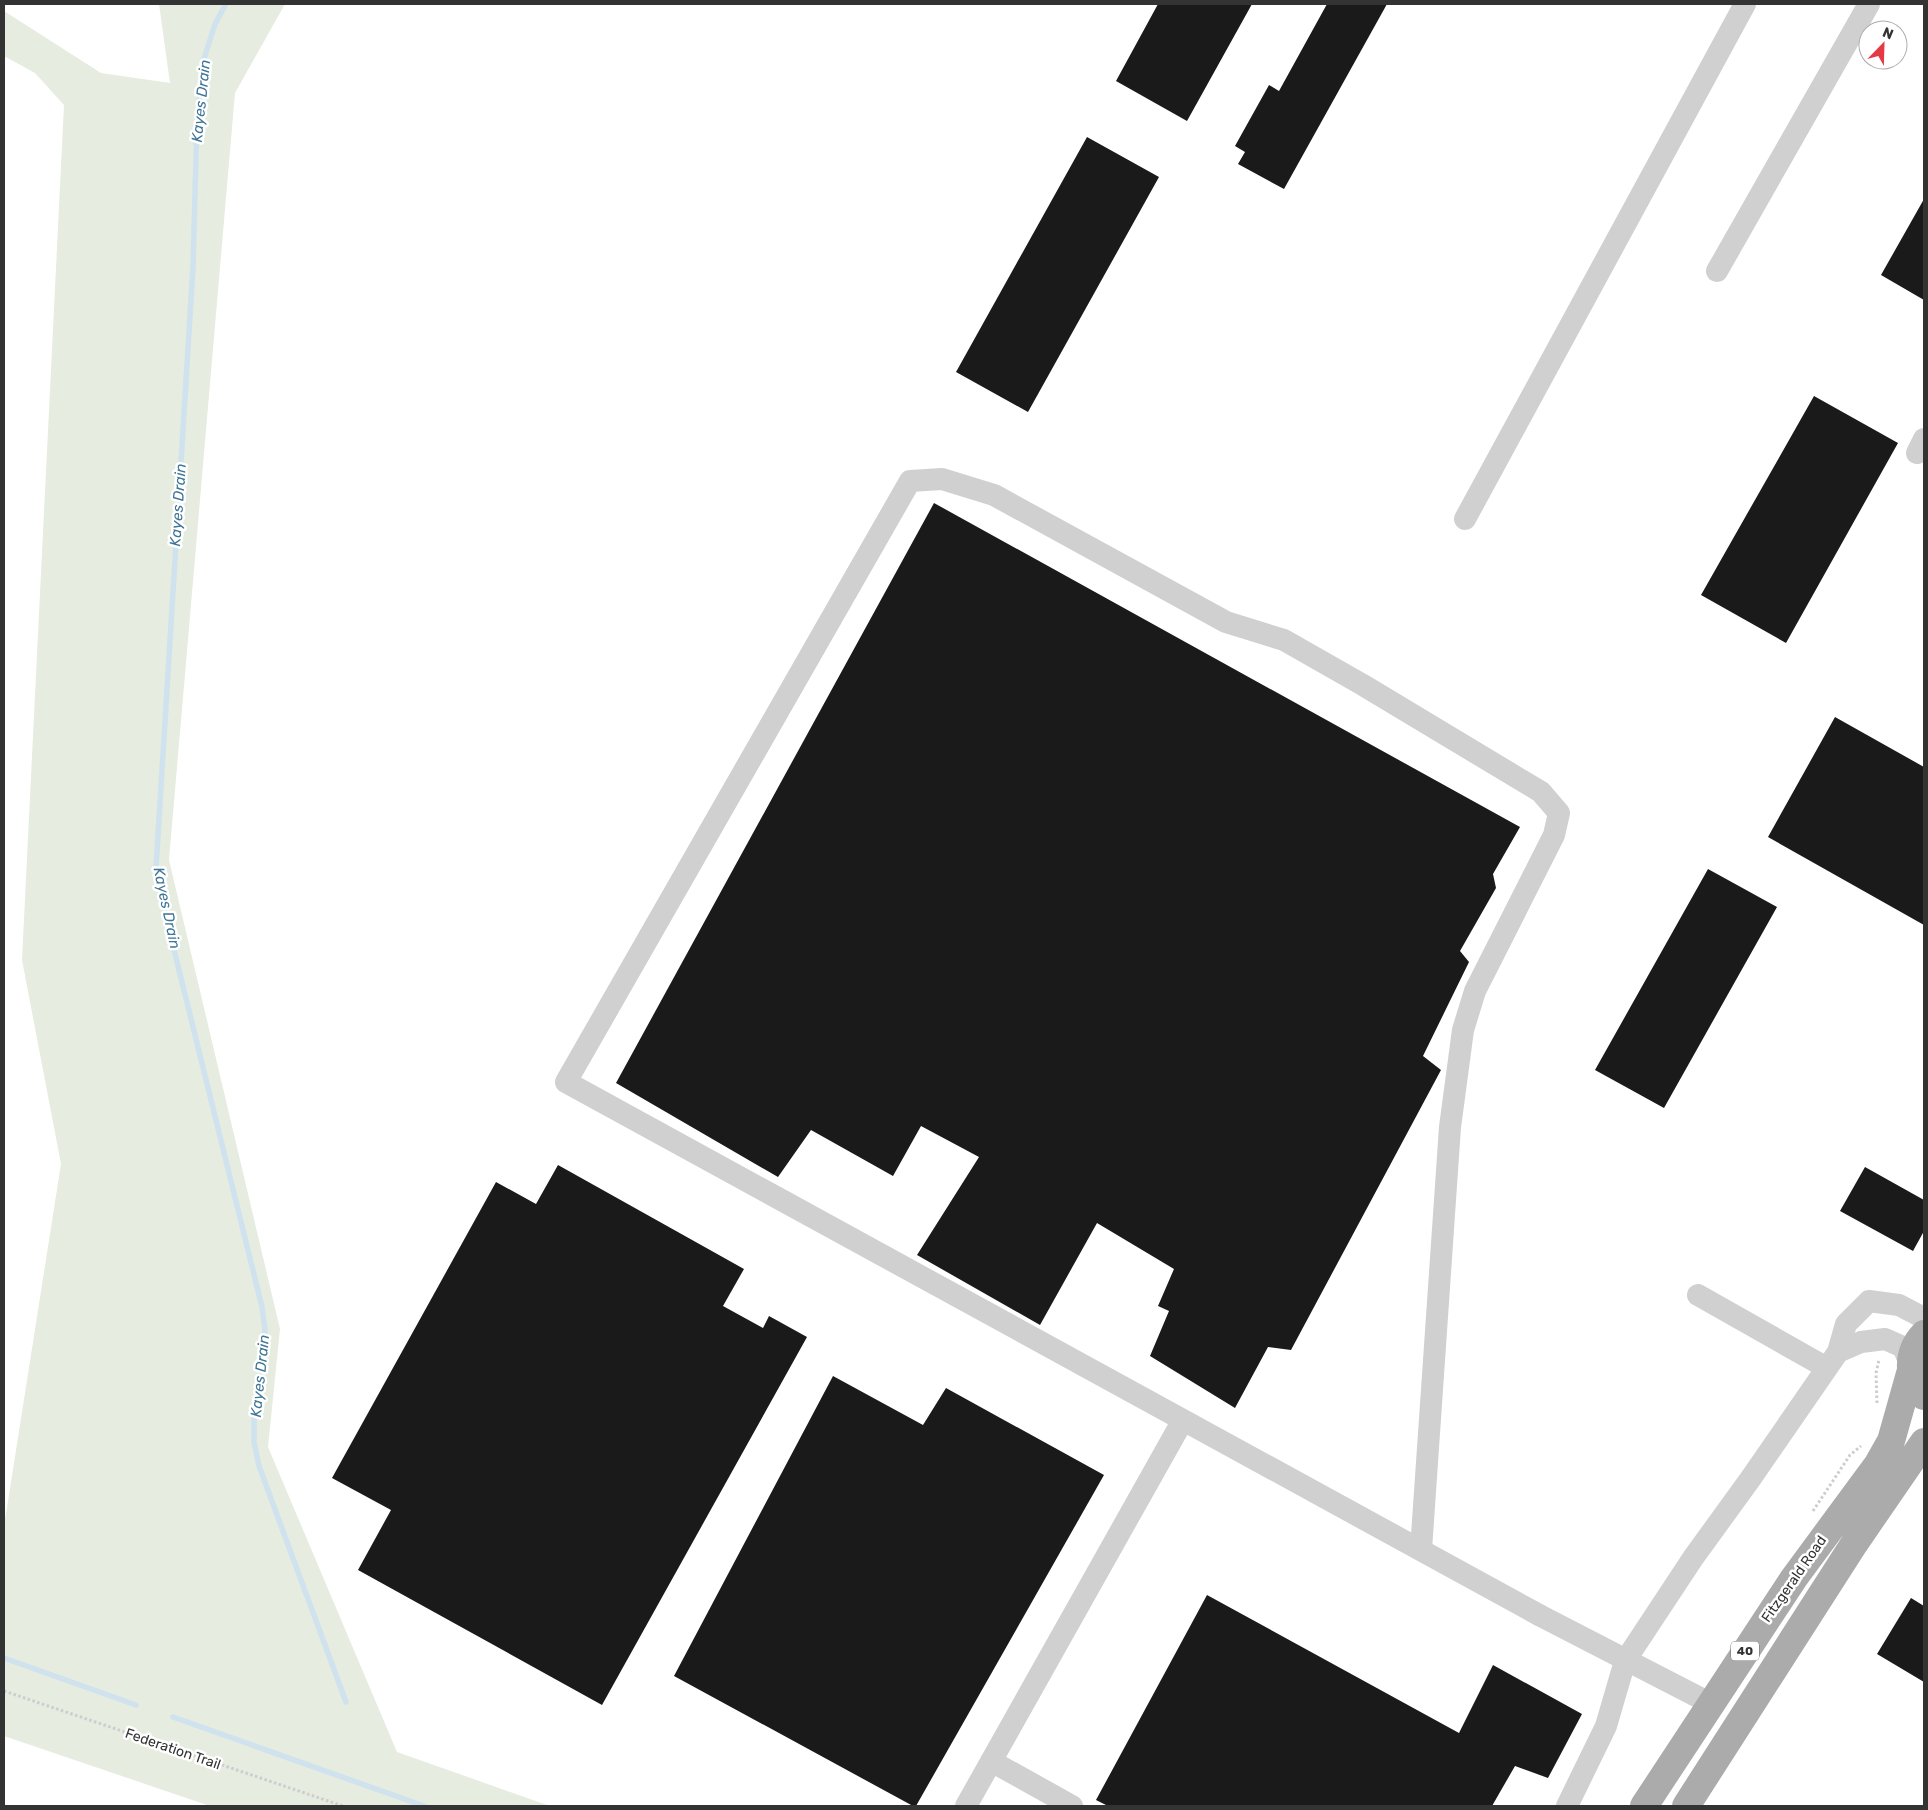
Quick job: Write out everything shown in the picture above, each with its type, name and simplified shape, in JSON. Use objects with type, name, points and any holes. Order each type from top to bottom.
[{"type":"main road","name":"40","points":[[1910,1366],[1913,1350],[1924,1334]]},
{"type":"main road","points":[[1910,1366],[1914,1383],[1924,1396]]},
{"type":"main road","name":"Fitzgerald Road","points":[[1644,1806],[1794,1578],[1878,1464],[1891,1441],[1910,1366]]},
{"type":"main road","name":"40","points":[[1686,1806],[1854,1544],[1924,1442]]},
{"type":"lane","points":[[1465,519],[1745,4]]},
{"type":"lane","points":[[1717,271],[1869,4]]},
{"type":"lane","points":[[1421,1550],[1450,1128],[1463,1030],[1475,991],[1554,835],[1560,813],[1542,792],[1284,640],[1226,622],[994,495],[942,479],[910,482],[566,1082],[1183,1420],[1421,1550],[1625,1661],[1700,1698],[1708,1706]]},
{"type":"lane","points":[[1698,1294],[1833,1360]]},
{"type":"lane","points":[[1567,1806],[1606,1726],[1625,1661],[1693,1558],[1833,1360],[1846,1324],[1869,1301],[1899,1305],[1924,1318]]},
{"type":"lane","points":[[1833,1360],[1861,1342],[1885,1339],[1903,1347],[1910,1366]]},
{"type":"lane","points":[[966,1806],[1183,1420]]},
{"type":"lane","points":[[991,1761],[1072,1806]]},
{"type":"path","name":"Federation Trail","points":[[4,1691],[342,1806]]},
{"type":"shaded area","points":[[159,4],[285,4],[235,93],[169,860],[280,1329],[268,1447],[397,1752],[550,1806],[210,1806],[4,1736],[4,1522],[61,1164],[22,960],[64,105],[35,73],[4,56],[4,11],[101,73],[170,83]]},
{"type":"building","points":[[1158,4],[1252,4],[1187,121],[1116,81]]},
{"type":"building","points":[[1327,4],[1387,4],[1284,189],[1238,164],[1245,152],[1235,146],[1269,85],[1279,91]]},
{"type":"building","points":[[1087,137],[1159,177],[1028,412],[956,372]]},
{"type":"building","points":[[1924,199],[1924,300],[1881,275]]},
{"type":"building","points":[[1814,396],[1898,443],[1786,643],[1701,595]]},
{"type":"building","points":[[934,503],[1520,827],[1493,874],[1496,888],[1460,951],[1469,962],[1423,1056],[1441,1070],[1291,1350],[1268,1347],[1235,1408],[1150,1356],[1169,1311],[1158,1306],[1174,1269],[1097,1223],[1040,1325],[917,1255],[979,1157],[921,1126],[893,1176],[811,1130],[778,1177],[616,1083]]},
{"type":"building","points":[[1835,717],[1924,767],[1924,925],[1768,837]]},
{"type":"building","points":[[1708,869],[1777,907],[1664,1108],[1595,1070]]},
{"type":"building","points":[[558,1165],[744,1269],[723,1306],[763,1328],[769,1316],[807,1337],[602,1705],[358,1570],[391,1510],[332,1478],[496,1182],[536,1204]]},
{"type":"building","points":[[1865,1167],[1924,1200],[1924,1231],[1913,1251],[1840,1211]]},
{"type":"building","points":[[833,1376],[923,1425],[946,1388],[1104,1475],[916,1806],[674,1676]]},
{"type":"building","points":[[1207,1595],[1459,1733],[1493,1665],[1582,1714],[1548,1778],[1515,1766],[1492,1806],[1108,1806],[1096,1800]]},
{"type":"building","points":[[1911,1598],[1924,1606],[1924,1682],[1877,1654]]},
{"type":"waterway","name":"Kayes Drain","points":[[226,4],[215,24],[204,59],[197,122],[193,267],[156,868],[161,897],[262,1307],[265,1330],[260,1386],[254,1416],[254,1442],[259,1466],[346,1702]]},
{"type":"waterway","points":[[4,1658],[136,1705]]},
{"type":"waterway","points":[[173,1717],[424,1806]]}]
